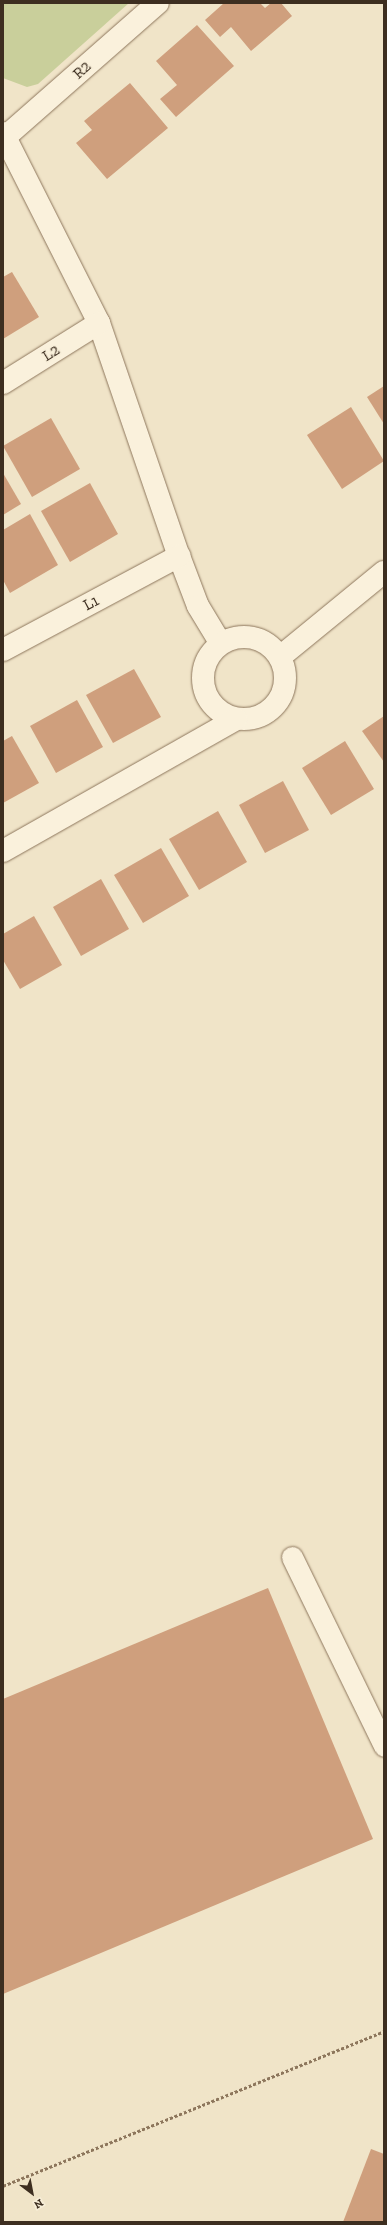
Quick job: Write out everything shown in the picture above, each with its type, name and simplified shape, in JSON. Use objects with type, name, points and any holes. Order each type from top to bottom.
[{"type":"street","name":"R2","points":[[4,137],[158,3]]},
{"type":"street","points":[[4,137],[99,323],[179,556],[198,606],[221,644]]},
{"type":"street","name":"L2","points":[[3,383],[99,323]]},
{"type":"street","name":"L1","points":[[3,650],[179,556]]},
{"type":"street","points":[[280,657],[384,572]]},
{"type":"street","points":[[3,851],[236,719],[262,715],[278,702],[286,683],[280,657],[271,646],[246,636],[221,644],[211,654],[202,679],[213,705],[236,719]]},
{"type":"lane","points":[[292,1557],[384,1746]]},
{"type":"path","points":[[3,2186],[384,2031]]},
{"type":"green space","points":[[3,3],[129,3],[38,84],[27,87],[3,78]]},
{"type":"building","points":[[224,3],[260,3],[265,8],[271,3],[281,3],[292,16],[251,51],[231,27],[220,37],[205,20]]},
{"type":"building","points":[[197,25],[234,66],[176,117],[160,99],[177,85],[156,61]]},
{"type":"building","points":[[130,83],[168,128],[107,179],[76,143],[92,130],[84,121]]},
{"type":"building","points":[[12,272],[39,317],[3,339],[3,277]]},
{"type":"building","points":[[384,386],[384,424],[367,397]]},
{"type":"building","points":[[351,407],[384,461],[342,489],[307,435]]},
{"type":"building","points":[[51,418],[80,469],[32,497],[3,446]]},
{"type":"building","points":[[3,473],[21,504],[3,515]]},
{"type":"building","points":[[90,483],[118,534],[70,562],[41,511]]},
{"type":"building","points":[[30,514],[58,565],[10,593],[3,580],[3,530]]},
{"type":"building","points":[[134,669],[161,717],[113,743],[86,695]]},
{"type":"building","points":[[77,700],[103,747],[56,773],[30,726]]},
{"type":"building","points":[[384,716],[384,762],[362,731]]},
{"type":"building","points":[[12,736],[39,783],[3,803],[3,741]]},
{"type":"building","points":[[345,741],[374,789],[331,815],[302,768]]},
{"type":"building","points":[[283,781],[309,830],[265,853],[239,805]]},
{"type":"building","points":[[218,811],[247,862],[199,890],[169,839]]},
{"type":"building","points":[[161,848],[189,896],[143,923],[114,875]]},
{"type":"building","points":[[101,879],[129,929],[81,956],[53,907]]},
{"type":"building","points":[[34,916],[62,965],[20,989],[3,960],[3,934]]},
{"type":"building","points":[[268,1588],[373,1839],[3,1994],[3,1699]]},
{"type":"building","points":[[371,2149],[384,2154],[384,2222],[343,2222]]}]
